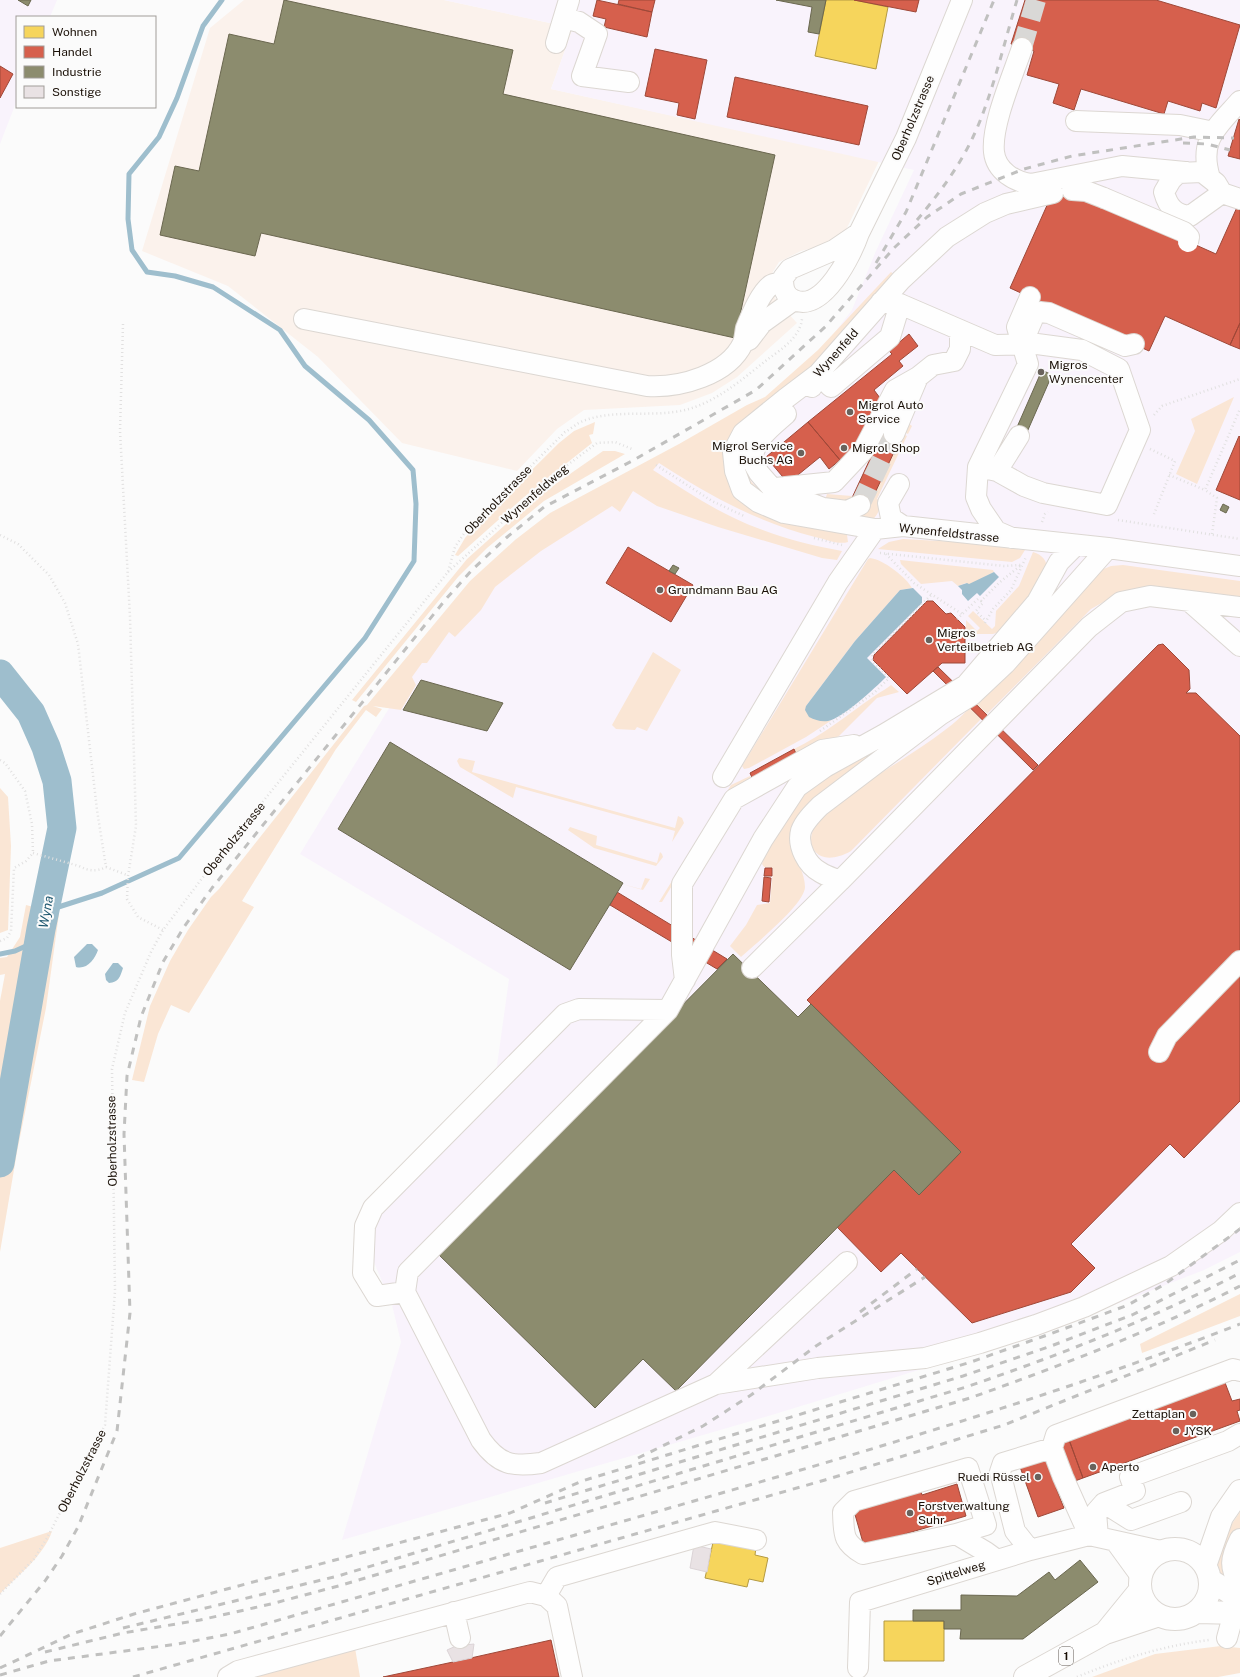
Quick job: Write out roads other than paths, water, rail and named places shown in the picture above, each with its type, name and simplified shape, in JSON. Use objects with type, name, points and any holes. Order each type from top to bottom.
[{"type":"main road","points":[[1196,1612],[1207,1598],[1208,1573],[1222,1517],[1240,1491]]},
{"type":"main road","points":[[1222,1517],[1171,1550],[1152,1557],[1145,1565],[1140,1582],[1147,1605],[1159,1615],[1178,1619],[1239,1599]]},
{"type":"main road","points":[[1171,1550],[1195,1555],[1208,1573],[1239,1599]]},
{"type":"main road","name":"1","points":[[1105,1633],[1140,1582]]},
{"type":"main road","name":"1","points":[[1025,1677],[1105,1633],[1159,1615]]},
{"type":"street","name":"Oberholzstrasse","points":[[799,301],[816,298],[838,275],[854,249],[859,233],[906,138],[962,0]]},
{"type":"street","points":[[556,44],[567,9],[579,22],[597,34],[582,76],[629,82]]},
{"type":"street","points":[[1022,48],[997,124],[994,153],[1003,172],[1021,183],[1031,184],[1122,166],[1185,172],[1202,172],[1224,190]]},
{"type":"street","points":[[1224,190],[1206,165],[1207,144],[1214,132],[1240,101]]},
{"type":"street","points":[[1076,121],[1180,125],[1214,132]]},
{"type":"street","points":[[1185,172],[1178,173],[1171,180],[1164,192],[1170,208],[1184,216],[1190,216]]},
{"type":"street","points":[[1072,190],[1086,191],[1184,232],[1189,237],[1183,240],[1190,216],[1224,190]]},
{"type":"street","name":"Wynenfeld","points":[[875,529],[784,513],[758,502],[742,490],[736,472],[734,452],[743,433],[785,398],[818,374],[891,303],[911,270],[947,237],[985,213],[1006,204],[1052,193]]},
{"type":"street","name":"Oberholzstrasse","points":[[783,282],[782,278],[790,269],[834,250],[859,233]]},
{"type":"street","points":[[304,319],[647,386],[660,387],[690,383],[711,372],[736,354],[743,342],[746,329],[757,304],[771,286],[783,282],[782,288],[786,294],[799,301]]},
{"type":"street","points":[[1022,546],[996,531],[981,509],[976,497],[1028,364],[1017,327],[1030,297]]},
{"type":"street","points":[[743,342],[748,340],[762,323],[799,301]]},
{"type":"street","points":[[890,336],[891,303],[920,312],[995,345],[1037,344],[1082,350],[1119,368],[1140,430],[1110,512],[1043,493],[988,469]]},
{"type":"street","points":[[860,505],[847,511],[823,508],[772,488],[758,473],[751,459],[756,444],[764,434],[808,395],[818,374],[831,387],[920,312]]},
{"type":"street","points":[[1022,345],[1034,316],[1040,312],[1048,313],[1125,346],[1134,344]]},
{"type":"street","points":[[772,488],[834,482],[863,451],[895,390],[918,377],[933,365],[954,361],[960,349],[960,330]]},
{"type":"street","points":[[894,434],[918,377]]},
{"type":"street","points":[[988,469],[1019,436]]},
{"type":"street","points":[[899,484],[888,503],[891,518],[903,526]]},
{"type":"street","name":"Wynenfeldstrasse","points":[[875,529],[903,526],[1022,546],[1076,545],[1240,566]]},
{"type":"street","points":[[723,777],[774,688],[860,550],[875,529]]},
{"type":"street","points":[[1076,545],[1059,562],[1037,602],[972,695],[940,715],[869,743],[825,767],[797,787],[763,839],[668,1010],[408,1272],[405,1292],[481,1440],[492,1455],[509,1464],[525,1465],[541,1463],[716,1384],[818,1368],[925,1358],[980,1343],[1077,1309],[1124,1290],[1171,1266],[1221,1231],[1240,1213]]},
{"type":"street","points":[[993,665],[1053,612],[1108,548]]},
{"type":"street","points":[[752,968],[840,881],[1089,627],[1121,602],[1150,596],[1240,606]]},
{"type":"street","points":[[1189,601],[1239,645]]},
{"type":"street","points":[[840,881],[818,871],[809,862],[802,849],[801,832],[809,818],[820,806],[912,727]]},
{"type":"street","points":[[685,980],[682,954],[682,884],[734,799],[822,750],[869,743]]},
{"type":"street","points":[[1159,1052],[1167,1036],[1240,961]]},
{"type":"street","points":[[405,1292],[377,1296],[363,1273],[365,1226],[373,1208],[565,1014],[579,1009],[668,1010]]},
{"type":"street","points":[[716,1384],[847,1262]]},
{"type":"street","points":[[1140,1582],[1101,1538],[1063,1477],[1052,1448],[1056,1435],[1233,1370],[1240,1371]]},
{"type":"street","points":[[1101,1538],[1096,1512],[1104,1503],[1135,1491],[1130,1477],[1228,1441],[1240,1434]]},
{"type":"street","points":[[1030,1550],[1015,1531],[1000,1472],[1003,1463],[1052,1448]]},
{"type":"street","points":[[956,1534],[986,1525],[968,1468],[854,1501],[843,1512],[844,1534],[850,1547],[863,1554],[956,1534],[997,1560]]},
{"type":"street","points":[[1104,1503],[1131,1520],[1181,1502]]},
{"type":"street","points":[[546,1596],[557,1577],[715,1532],[756,1540]]},
{"type":"street","name":"Spittelweg","points":[[858,1668],[860,1602],[1030,1550],[1101,1538],[1171,1550]]},
{"type":"street","points":[[1227,1638],[1239,1599],[1232,1571],[1233,1556],[1240,1539]]},
{"type":"street","points":[[228,1677],[238,1671],[530,1592],[546,1596],[557,1606],[572,1677]]},
{"type":"street","points":[[454,1612],[460,1638]]},
{"type":"water","points":[[994,572],[999,577],[980,596],[977,593],[968,601],[958,586],[967,583],[969,584]]},
{"type":"water","points":[[913,588],[922,597],[922,603],[867,658],[886,677],[858,702],[834,719],[823,721],[809,717],[805,710],[806,706],[855,641],[900,590]]},
{"type":"water","points":[[87,944],[92,944],[98,950],[97,953],[93,960],[84,967],[76,967],[74,957]]},
{"type":"water","points":[[113,963],[118,963],[123,968],[119,978],[115,982],[109,983],[106,980],[105,974]]},
{"type":"waterway","points":[[46,911],[102,893],[179,858],[365,638],[414,561],[416,504],[413,470],[369,420],[305,366],[280,330],[213,287],[175,276],[147,272],[132,250],[128,219],[129,174],[159,137],[177,98],[203,26],[222,0]]},
{"type":"waterway","name":"Wyna","points":[[0,674],[31,713],[46,747],[57,781],[62,828],[41,929],[0,1163]]},
{"type":"waterway","points":[[0,954],[15,951],[39,940]]},
{"type":"tunnel","points":[[1022,48],[1036,0]]},
{"type":"tunnel","points":[[860,505],[894,434]]},
{"type":"railway","points":[[876,263],[906,212],[994,0]]},
{"type":"railway","points":[[917,220],[948,180],[973,137],[992,87],[1017,0]]},
{"type":"railway","points":[[0,1636],[45,1581],[62,1556],[78,1527],[117,1431],[130,1313],[124,1134],[127,1076],[141,1017],[163,962],[184,927],[212,888],[446,599],[472,570],[506,538],[544,507],[632,461],[756,390],[826,326],[894,248],[927,217],[961,194],[1024,169],[1072,156],[1194,137],[1234,138]]},
{"type":"railway","points":[[1183,143],[1207,144],[1230,150]]},
{"type":"railway","points":[[0,1668],[72,1634],[134,1614],[510,1513],[582,1481],[971,1362],[1128,1305],[1165,1284],[1240,1229]]},
{"type":"railway","points":[[545,1503],[963,1376],[1051,1346],[1132,1315],[1240,1260]]},
{"type":"railway","points":[[860,1312],[917,1269]]},
{"type":"railway","points":[[123,1628],[338,1576],[966,1387],[1071,1349],[1139,1321],[1240,1273]]},
{"type":"railway","points":[[638,1458],[703,1426],[751,1395],[816,1346],[925,1277]]},
{"type":"railway","points":[[45,1652],[123,1633],[200,1620],[271,1604],[342,1585],[970,1398],[1141,1333],[1240,1286]]},
{"type":"railway","points":[[0,1675],[49,1661],[178,1644],[230,1634],[879,1447],[1097,1377],[1240,1324]]},
{"type":"railway","points":[[133,1677],[825,1480],[1004,1425],[1215,1340]]},
{"type":"place","name":"Migros Wynencenter","points":[[1041,372]]},
{"type":"place","name":"Migrol Auto Service","points":[[850,412]]},
{"type":"place","name":"Migrol Shop","points":[[844,448]]},
{"type":"place","name":"Migrol Service Buchs AG","points":[[801,453]]},
{"type":"place","name":"Grundmann Bau AG","points":[[660,590]]},
{"type":"place","name":"Migros Verteilbetrieb AG","points":[[929,640]]},
{"type":"place","name":"Zettaplan","points":[[1193,1414]]},
{"type":"place","name":"JYSK","points":[[1176,1431]]},
{"type":"place","name":"Aperto","points":[[1093,1467]]},
{"type":"place","name":"Ruedi Rüssel","points":[[1038,1477]]},
{"type":"place","name":"Forstverwaltung Suhr","points":[[910,1513]]}]
